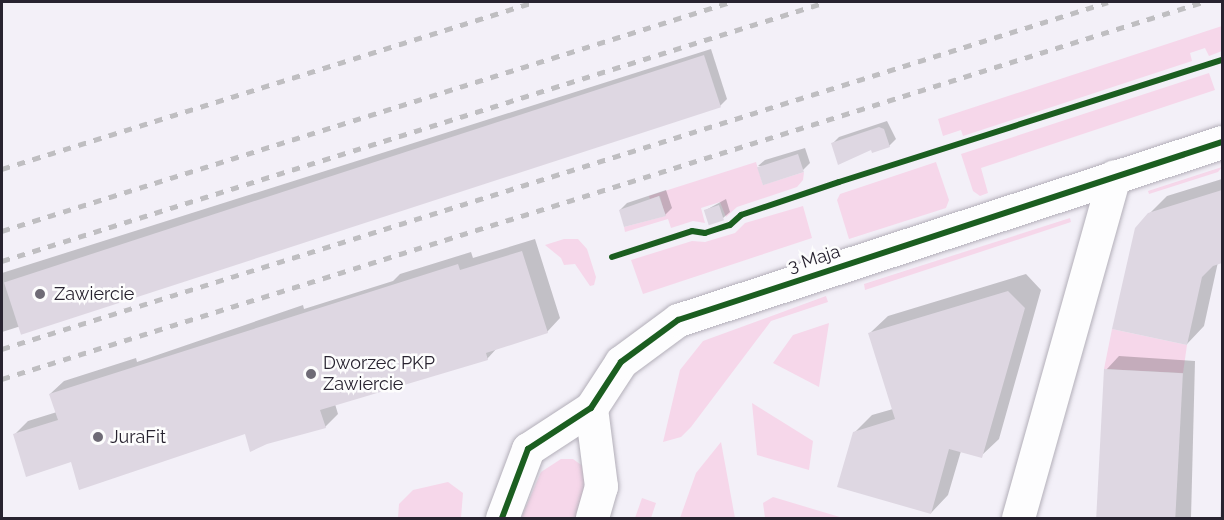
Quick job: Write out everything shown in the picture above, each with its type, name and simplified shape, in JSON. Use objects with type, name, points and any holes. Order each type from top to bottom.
[{"type":"street","name":"3 Maja","points":[[502,519],[528,449],[591,408],[621,362],[678,320],[1222,142]]},
{"type":"street","points":[[1018,519],[1114,176]]},
{"type":"street","points":[[591,408],[601,486],[592,519]]},
{"type":"shaded area","points":[[1222,26],[1222,51],[1209,56],[1205,48],[1190,53],[1192,61],[963,136],[961,130],[943,136],[938,119]]},
{"type":"shaded area","points":[[1209,73],[1215,90],[981,168],[988,193],[980,196],[973,191],[961,154]]},
{"type":"shaded area","points":[[756,162],[763,185],[804,172],[803,180],[797,187],[737,207],[726,217],[720,202],[701,208],[705,223],[693,221],[671,228],[668,219],[625,232],[624,227],[665,216],[660,196],[650,199],[649,196]]},
{"type":"shaded area","points":[[936,162],[949,200],[946,208],[849,239],[837,200],[840,194]]},
{"type":"shaded area","points":[[1222,167],[1218,172],[1149,194],[1148,191]]},
{"type":"shaded area","points":[[803,206],[812,238],[643,294],[631,260],[692,241],[705,242],[735,233],[745,223]]},
{"type":"shaded area","points":[[1070,218],[1071,222],[865,290],[864,284]]},
{"type":"shaded area","points":[[564,239],[578,239],[587,249],[596,277],[594,285],[590,286],[575,264],[564,265],[561,258],[545,245]]},
{"type":"shaded area","points":[[826,296],[828,302],[771,321],[691,427],[681,437],[663,442],[680,370],[703,341]]},
{"type":"shaded area","points":[[829,323],[819,387],[773,363],[793,335]]},
{"type":"shaded area","points":[[1112,329],[1187,345],[1183,373],[1104,369]]},
{"type":"shaded area","points":[[752,403],[813,441],[809,470],[757,455]]},
{"type":"shaded area","points":[[721,442],[735,518],[680,518],[696,473]]},
{"type":"shaded area","points":[[561,459],[573,459],[584,467],[588,478],[578,518],[521,518],[541,472]]},
{"type":"shaded area","points":[[448,482],[463,493],[461,518],[398,518],[399,504],[413,490]]},
{"type":"shaded area","points":[[773,497],[843,518],[765,518],[763,503]]},
{"type":"shaded area","points":[[642,498],[656,503],[651,518],[635,518]]},
{"type":"building","points":[[704,55],[721,107],[21,335],[4,282]]},
{"type":"building","points":[[879,127],[884,129],[890,147],[872,153],[871,150],[838,165],[831,143]]},
{"type":"building","points":[[798,154],[804,172],[763,185],[757,167]]},
{"type":"building","points":[[1222,190],[1222,263],[1213,266],[1202,277],[1187,345],[1112,329],[1135,228],[1148,213]]},
{"type":"building","points":[[659,196],[666,216],[624,227],[619,210]]},
{"type":"building","points":[[719,205],[724,220],[709,225],[704,210]]},
{"type":"building","name":"Dworzec PKP Zawiercie","points":[[522,251],[548,333],[486,353],[488,360],[320,410],[326,428],[267,444],[250,452],[245,434],[79,490],[71,462],[26,477],[13,434],[58,420],[49,394],[458,264],[460,270]]},
{"type":"building","points":[[1008,291],[1025,308],[982,458],[949,449],[931,514],[837,487],[853,432],[895,419],[868,333]]},
{"type":"building","points":[[1104,369],[1183,373],[1175,518],[1096,518]]},
{"type":"building","points":[[1221,498],[1222,518],[1220,518]]},
{"type":"railway","points":[[2,169],[534,2]]},
{"type":"railway","points":[[2,231],[730,2]]},
{"type":"railway","points":[[2,261],[826,2]]},
{"type":"railway","points":[[2,349],[1108,2]]},
{"type":"railway","points":[[2,379],[1203,2]]},
{"type":"cycle path","points":[[612,257],[692,231],[705,233],[730,225],[741,215],[839,182],[1222,60]]},
{"type":"cycle path","points":[[502,518],[528,449],[591,408],[621,362],[678,320],[1222,142]]},
{"type":"place","name":"Zawiercie","points":[[40,294]]},
{"type":"place","name":"Dworzec PKP Zawiercie","points":[[311,374]]},
{"type":"place","name":"JuraFit","points":[[98,437]]}]
